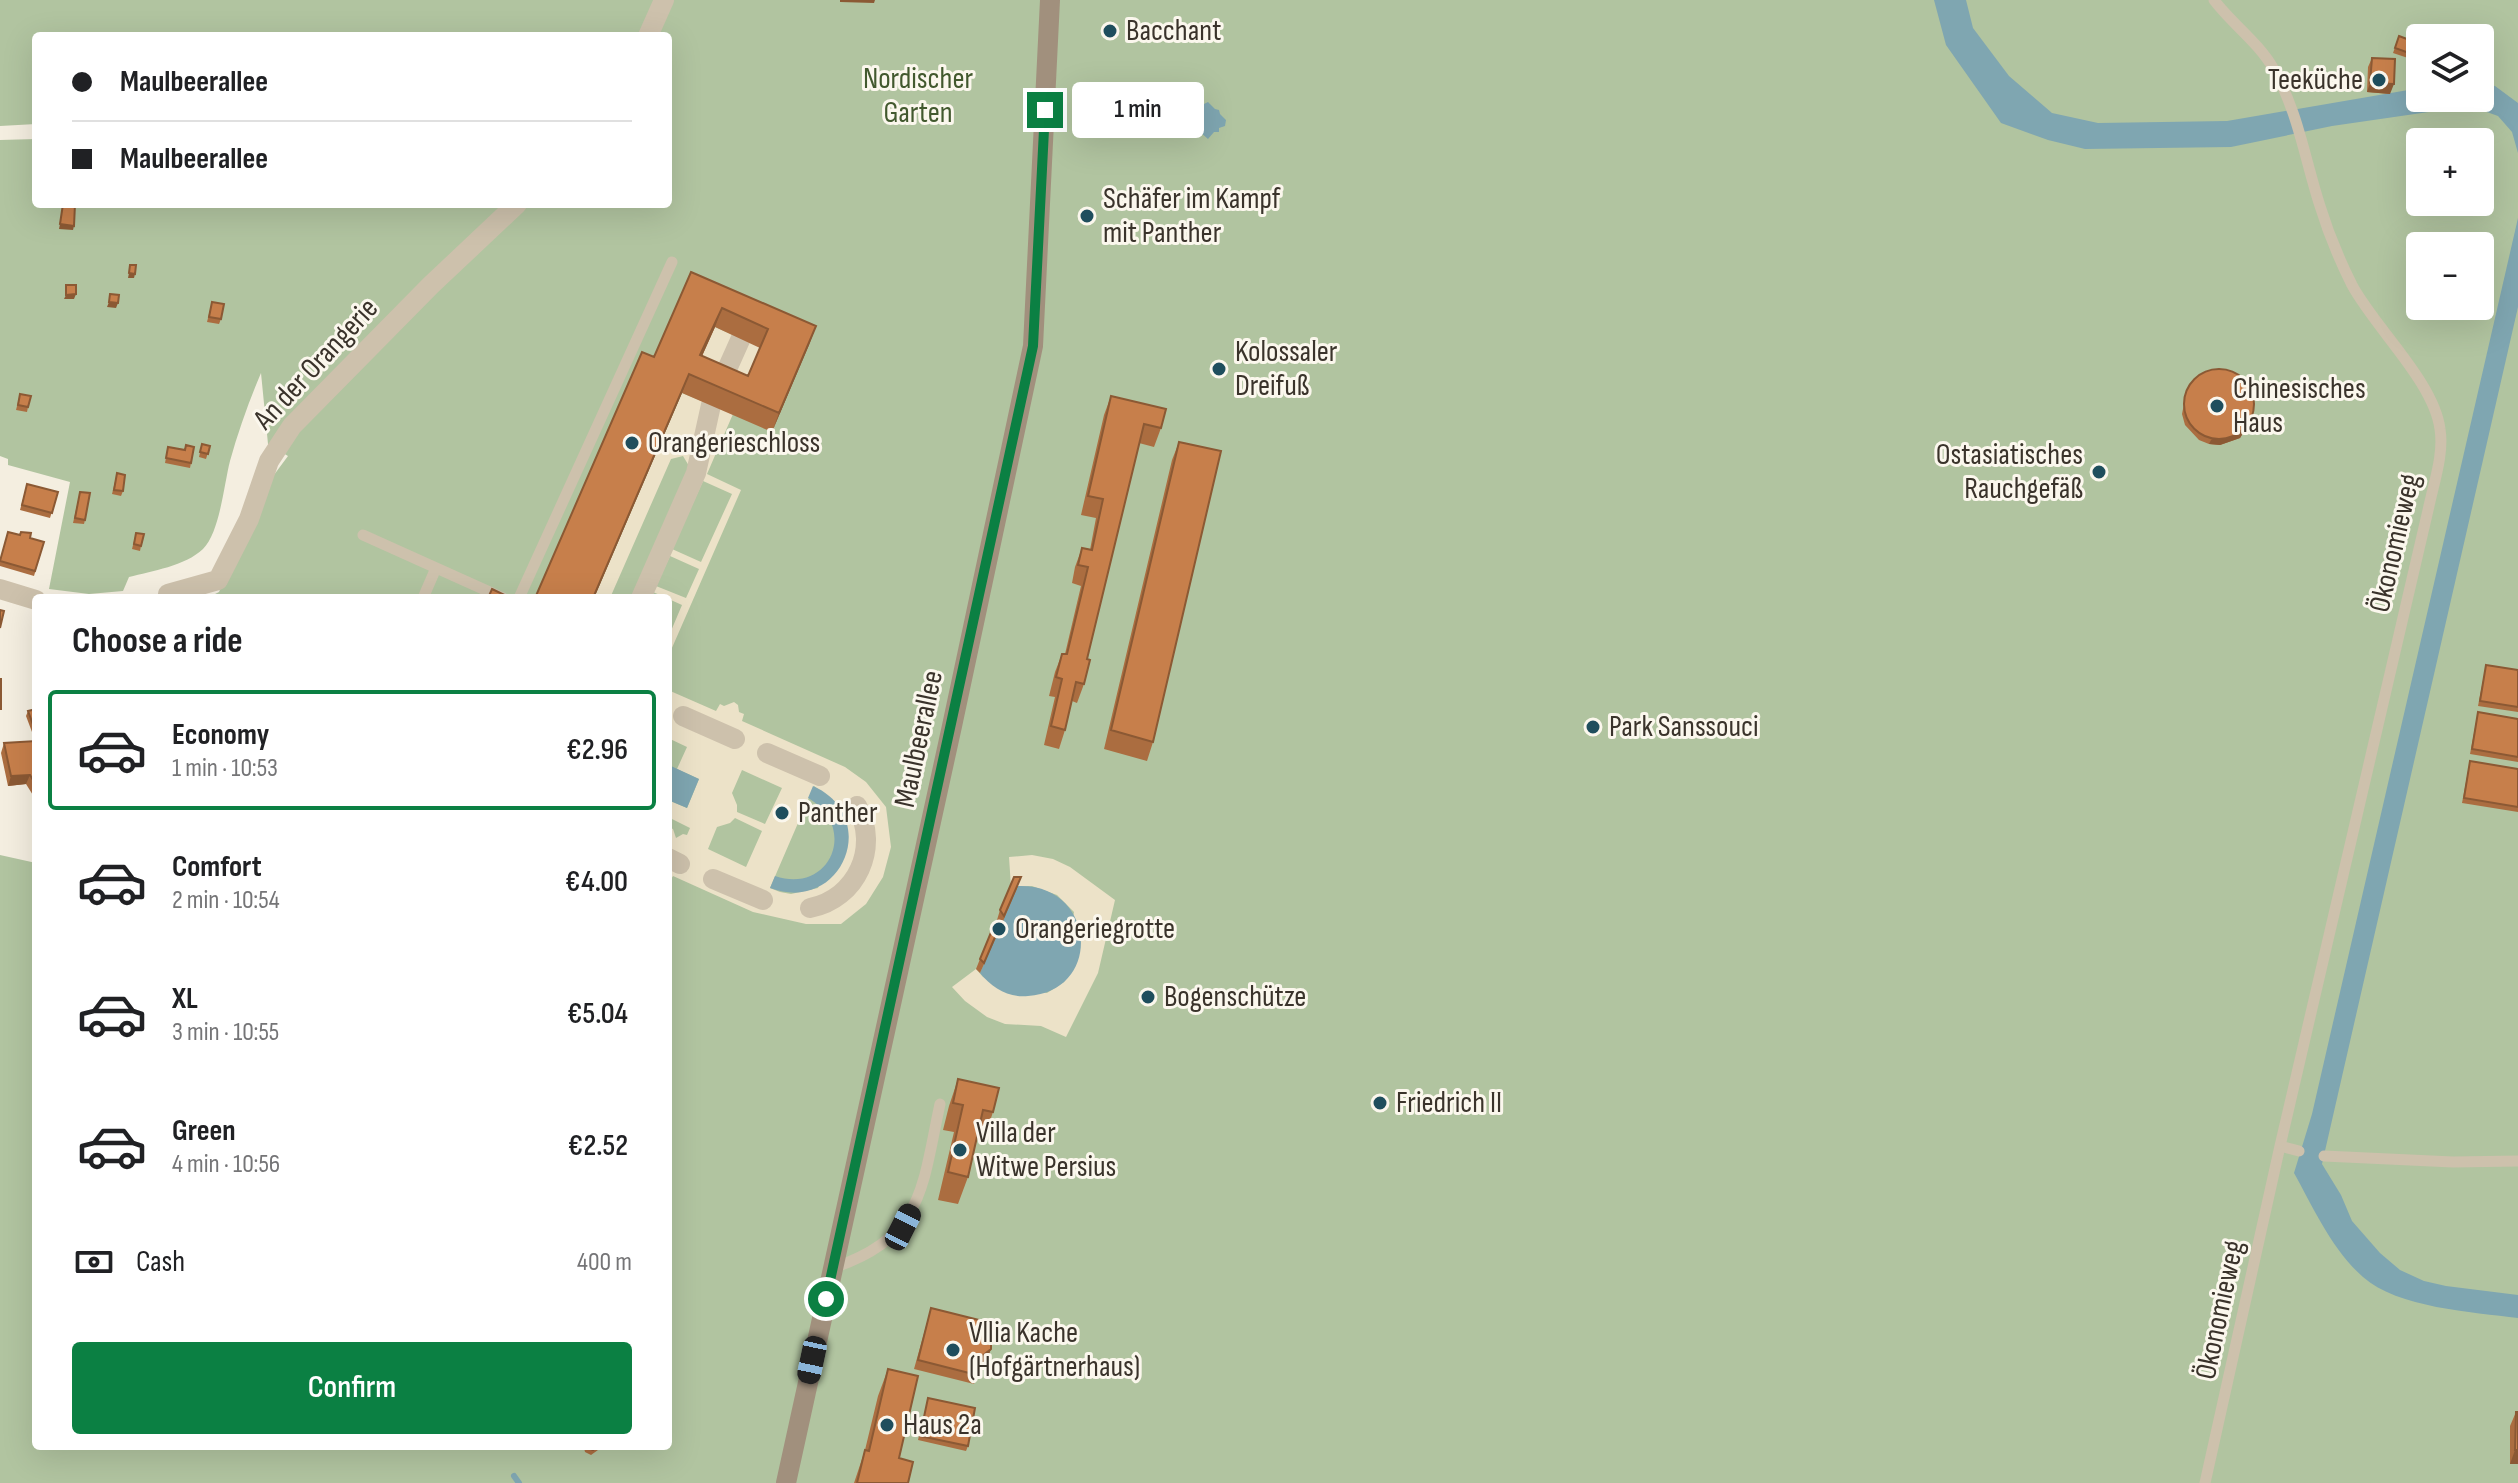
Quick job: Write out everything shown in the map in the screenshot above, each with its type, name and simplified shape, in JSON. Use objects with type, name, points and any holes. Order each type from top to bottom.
[{"type":"street","name":"Maulbeerallee","points":[[786,1483],[1033,346],[1050,0]]},
{"type":"street","points":[[649,32],[661,1]]},
{"type":"street","name":"An der Orangerie","points":[[213,589],[249,519],[269,461],[292,426],[431,285],[513,208]]},
{"type":"street","points":[[720,385],[741,338]]},
{"type":"street","points":[[643,594],[696,473],[711,405]]},
{"type":"street","points":[[0,589],[32,599]]},
{"type":"street","points":[[168,594],[213,589]]},
{"type":"street","points":[[683,716],[735,739]]},
{"type":"street","points":[[767,753],[820,776]]},
{"type":"street","points":[[821,910],[851,893],[867,869],[872,845],[865,810]]},
{"type":"street","points":[[713,879],[763,900]]},
{"type":"lane","name":"Ökonomieweg","points":[[2205,1483],[2439,462],[2440,428],[2426,390],[2374,320],[2352,283],[2320,207],[2290,105],[2273,68],[2255,43],[2214,0]]},
{"type":"lane","points":[[521,594],[672,262]]},
{"type":"lane","points":[[363,535],[494,594]]},
{"type":"lane","points":[[425,594],[436,568]]},
{"type":"lane","points":[[833,1268],[867,1254],[903,1227],[922,1191],[940,1104]]},
{"type":"lane","points":[[2280,1146],[2299,1151]]},
{"type":"lane","points":[[2324,1156],[2453,1162],[2518,1161]]},
{"type":"green space","name":"Park Sanssouci","points":[[0,0],[2518,0],[2518,1483],[0,1483],[0,855],[32,862],[32,1450],[672,1450],[672,594],[215,594],[219,592],[262,491],[288,456],[268,444],[261,373],[233,450],[214,531],[203,549],[178,564],[129,577],[123,591],[89,594],[49,589],[70,482],[8,465],[8,459],[0,456],[0,140],[32,139],[32,208],[672,208],[672,32],[32,32],[32,124],[0,126]]},
{"type":"shaded area","points":[[715,327],[762,348],[741,394],[693,374]]},
{"type":"shaded area","points":[[682,393],[733,414],[707,474],[741,490],[672,648],[672,629],[682,605],[672,601],[672,594],[653,592],[689,466],[683,456],[671,459],[612,594],[596,594]],"holes":[[[703,481],[732,494],[701,562],[672,549]],[[670,556],[699,569],[686,598],[656,586]]]},
{"type":"shaded area","points":[[672,692],[716,711],[720,704],[724,706],[734,702],[739,712],[744,714],[742,721],[845,767],[866,782],[886,807],[891,847],[883,877],[866,904],[841,924],[806,924],[753,912],[672,878],[672,829],[676,838],[687,835],[690,828],[672,819],[672,802],[687,808],[699,779],[677,769],[687,747],[672,740]],"holes":[[[742,770],[782,788],[765,824],[737,812],[732,793]],[[814,786],[837,803],[846,821],[818,888],[791,894],[780,892],[770,888]],[[735,818],[762,831],[746,867],[708,849],[717,827]]]},
{"type":"shaded area","points":[[1032,855],[1053,859],[1070,867],[1115,900],[1098,973],[1066,1037],[1041,1026],[1005,1024],[987,1017],[952,987],[976,969],[983,977],[1047,993],[1064,982],[1074,912],[1057,895],[1032,886],[1011,887],[1009,857]]},
{"type":"water","points":[[1934,0],[1966,0],[1973,28],[2009,76],[2052,113],[2098,123],[2227,121],[2406,90],[2406,112],[2429,112],[2332,126],[2231,147],[2085,149],[2001,123],[1946,45]]},
{"type":"water","points":[[2494,86],[2518,103],[2518,153],[2512,132],[2498,116],[2487,112],[2494,112]]},
{"type":"water","points":[[1208,102],[1226,120],[1225,126],[1208,139],[1195,132],[1190,117],[1196,114],[1196,108]]},
{"type":"water","points":[[2518,218],[2518,307],[2322,1164],[2352,1221],[2400,1270],[2424,1281],[2446,1286],[2518,1295],[2518,1318],[2436,1307],[2396,1296],[2378,1287],[2363,1277],[2342,1254],[2294,1173],[2312,1114]]},
{"type":"water","points":[[672,766],[699,779],[687,808],[672,802]]},
{"type":"water","points":[[813,786],[834,800],[846,819],[849,839],[844,859],[833,876],[817,888],[795,893],[770,888],[775,876],[794,879],[811,876],[823,867],[831,855],[834,840],[832,825],[823,810],[808,798]]},
{"type":"water","points":[[1018,886],[1044,890],[1063,901],[1075,918],[1081,938],[1079,958],[1069,976],[1053,990],[1028,996],[1001,991],[980,973]]},
{"type":"building","points":[[2399,36],[2406,39],[2406,52],[2395,48]]},
{"type":"building","points":[[2372,58],[2395,59],[2394,84],[2370,83]]},
{"type":"building","points":[[62,208],[75,208],[74,226],[60,224]]},
{"type":"building","points":[[130,265],[136,265],[135,274],[129,273]]},
{"type":"building","name":"Orangerieschloss","points":[[691,272],[816,326],[779,413],[689,374],[595,594],[537,594],[642,352],[654,357]],"holes":[[[722,308],[768,329],[748,376],[700,355]]]},
{"type":"building","points":[[66,285],[76,285],[76,294],[66,295]]},
{"type":"building","points":[[110,294],[119,295],[118,303],[109,302]]},
{"type":"building","points":[[212,302],[224,304],[221,319],[209,317]]},
{"type":"building","name":"Chinesisches Haus","points":[[2226,369],[2248,384],[2254,404],[2252,418],[2244,429],[2233,437],[2212,439],[2194,429],[2186,418],[2184,397],[2194,379],[2205,371]]},
{"type":"building","points":[[20,394],[31,396],[28,407],[18,405]]},
{"type":"building","points":[[1111,396],[1166,409],[1161,428],[1144,424],[1087,659],[1090,660],[1084,684],[1076,682],[1065,730],[1051,726],[1062,679],[1056,677],[1062,654],[1067,654],[1088,567],[1078,565],[1082,548],[1092,550],[1103,499],[1088,496]]},
{"type":"building","points":[[1179,442],[1221,451],[1153,742],[1111,730]]},
{"type":"building","points":[[202,444],[210,446],[208,454],[200,452]]},
{"type":"building","points":[[186,445],[194,447],[191,463],[166,458],[168,447],[185,450]]},
{"type":"building","points":[[117,473],[125,475],[123,491],[114,490]]},
{"type":"building","points":[[27,484],[58,492],[52,513],[22,505]]},
{"type":"building","points":[[80,492],[90,493],[85,520],[75,518]]},
{"type":"building","points":[[8,532],[20,535],[21,532],[31,533],[30,538],[44,542],[35,571],[0,561]]},
{"type":"building","points":[[136,533],[144,534],[141,546],[134,544]]},
{"type":"building","points":[[2486,665],[2518,670],[2518,707],[2480,701]]},
{"type":"building","points":[[2478,712],[2518,719],[2518,757],[2472,749]]},
{"type":"building","points":[[32,741],[32,778],[30,775],[11,776],[4,743]]},
{"type":"building","points":[[2470,761],[2518,769],[2518,807],[2464,798]]},
{"type":"building","points":[[1014,877],[1021,877],[1004,916],[1000,910]]},
{"type":"building","points":[[1001,923],[984,963],[980,959],[994,925]]},
{"type":"building","points":[[958,1079],[999,1088],[993,1112],[983,1110],[968,1177],[948,1172],[963,1105],[953,1103]]},
{"type":"building","name":"Vllia Kache (Hofgärtnerhaus)","points":[[931,1308],[991,1323],[987,1336],[991,1349],[982,1356],[977,1375],[918,1360]]},
{"type":"building","name":"Haus 2a","points":[[888,1369],[918,1376],[899,1458],[913,1462],[908,1483],[857,1483],[865,1450],[869,1451]]},
{"type":"building","points":[[928,1398],[975,1408],[968,1446],[920,1436]]},
{"type":"building","points":[[2518,1412],[2518,1450],[2515,1450]]},
{"type":"waterway","points":[[514,1476],[519,1483]]},
{"type":"place","name":"Bacchant","points":[[1110,31]]},
{"type":"place","name":"Teeküche","points":[[2379,80]]},
{"type":"place","name":"Schäfer im Kampf mit Panther","points":[[1087,216]]},
{"type":"place","name":"Kolossaler Dreifuß","points":[[1219,369]]},
{"type":"place","name":"Chinesisches Haus","points":[[2217,406]]},
{"type":"place","name":"Orangerieschloss","points":[[632,443]]},
{"type":"place","name":"Ostasiatisches Rauchgefäß","points":[[2099,472]]},
{"type":"place","name":"Park Sanssouci","points":[[1593,727]]},
{"type":"place","name":"Panther","points":[[782,813]]},
{"type":"place","name":"Orangeriegrotte","points":[[999,929]]},
{"type":"place","name":"Bogenschütze","points":[[1148,997]]},
{"type":"place","name":"Friedrich II","points":[[1380,1103]]},
{"type":"place","name":"Villa der Witwe Persius","points":[[960,1150]]},
{"type":"place","name":"Vllia Kache (Hofgärtnerhaus)","points":[[953,1350]]},
{"type":"place","name":"Haus 2a","points":[[887,1425]]},
{"type":"route","points":[[826,1299],[1033,346],[1045,110]]},
{"type":"park label","name":"Nordischer Garten","points":[[918,96]]}]
